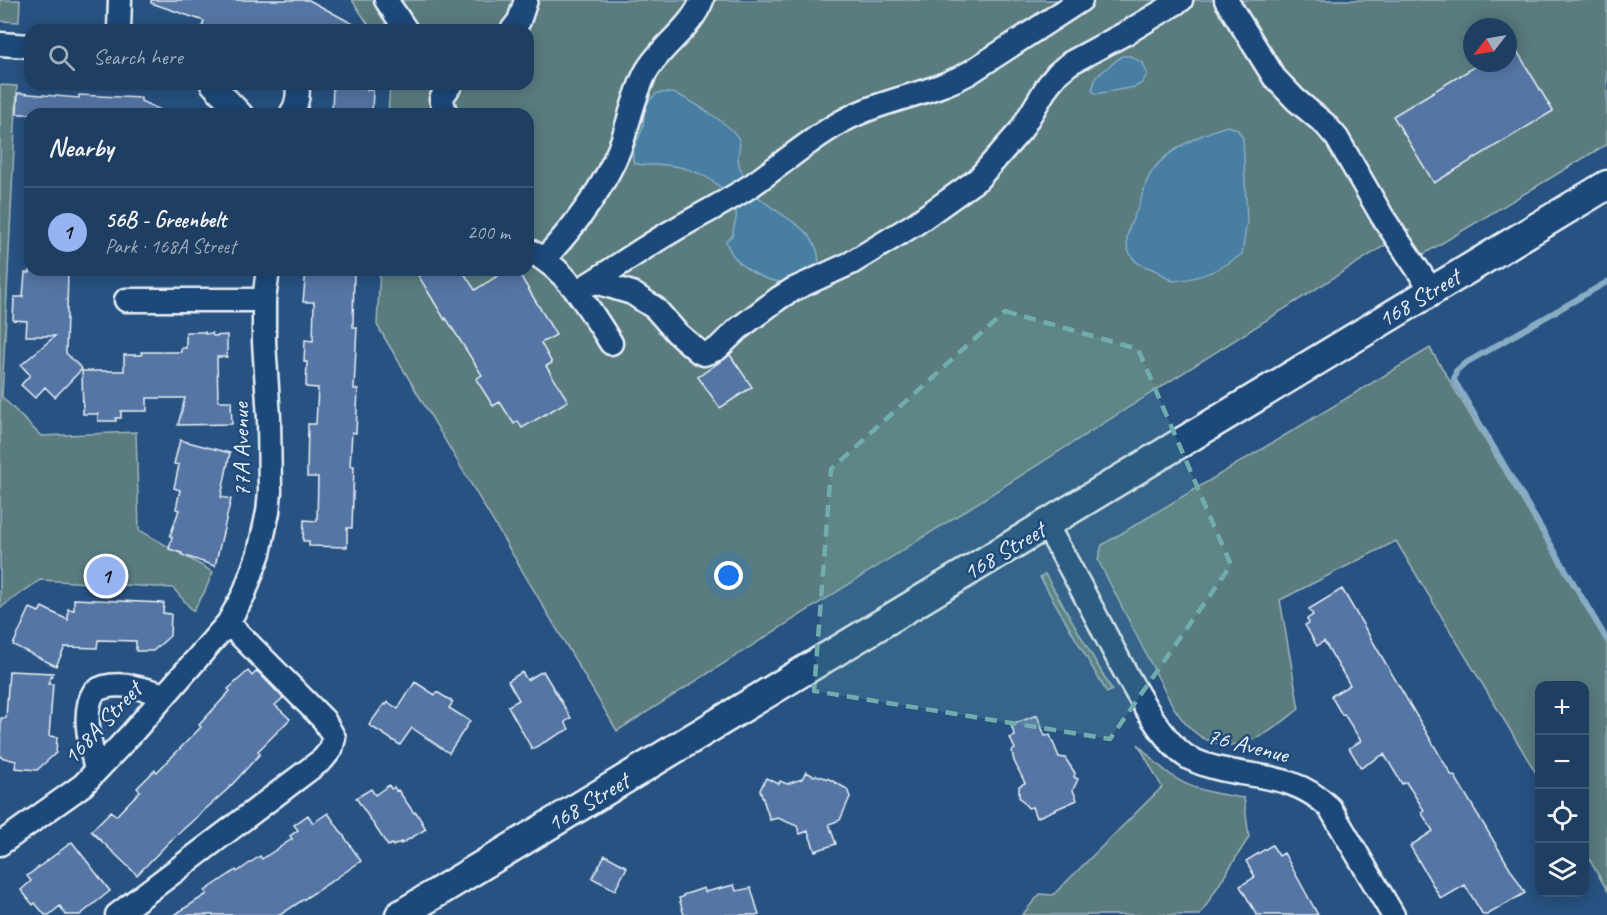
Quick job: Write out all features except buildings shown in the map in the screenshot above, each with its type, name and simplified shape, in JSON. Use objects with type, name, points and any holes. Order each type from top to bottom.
[{"type":"main road","name":"168 Street","points":[[400,915],[1607,185]]},
{"type":"street","points":[[119,24],[120,0]]},
{"type":"street","points":[[386,0],[402,24]]},
{"type":"street","points":[[517,24],[526,0]]},
{"type":"street","points":[[611,343],[582,287],[536,254],[563,239],[600,187],[617,153],[627,127],[634,97],[647,70],[662,50],[688,24],[702,0]]},
{"type":"street","points":[[582,287],[752,185],[784,159],[843,121],[890,101],[952,82],[969,74],[1081,0]]},
{"type":"street","points":[[582,287],[596,282],[632,293],[655,308],[677,333],[699,352],[704,354],[717,349],[738,329],[779,298],[861,258],[915,224],[970,184],[1000,156],[1021,130],[1058,72],[1181,0]]},
{"type":"street","points":[[1226,0],[1274,77],[1337,138],[1382,216],[1432,291]]},
{"type":"street","points":[[0,44],[24,46]]},
{"type":"street","points":[[225,90],[237,108]]},
{"type":"street","points":[[294,108],[298,90]]},
{"type":"street","name":"77A Avenue","points":[[228,623],[244,594],[252,573],[268,512],[271,456],[264,300],[267,276]]},
{"type":"street","points":[[126,300],[264,300]]},
{"type":"street","name":"76 Avenue","points":[[1046,525],[1125,672],[1176,749],[1191,759],[1224,770],[1256,774],[1302,787],[1317,796],[1330,808],[1393,915]]},
{"type":"street","points":[[117,915],[322,759],[331,749],[334,738],[324,720],[228,623]]},
{"type":"street","name":"168A Street","points":[[0,844],[83,784],[228,623]]},
{"type":"street","points":[[96,770],[89,738],[89,706],[94,692],[106,686],[137,687],[165,695]]},
{"type":"highlighted area","points":[[1005,311],[1138,349],[1231,565],[1110,739],[814,691],[831,469]]},
{"type":"green space","points":[[0,0],[20,0],[19,22],[0,21]]},
{"type":"green space","points":[[352,0],[1607,0],[1607,144],[1419,257],[1409,240],[1409,230],[617,731],[377,325],[380,276],[534,276],[534,108],[388,108],[390,90],[534,90],[534,24],[368,24]]},
{"type":"green space","points":[[0,85],[17,86],[2,397],[41,436],[136,432],[139,530],[213,572],[193,611],[173,588],[40,580],[0,608]]},
{"type":"green space","points":[[1430,348],[1607,643],[1607,890],[1589,859],[1589,681],[1535,681],[1535,771],[1396,541],[1280,600],[1299,709],[1259,737],[1231,745],[1204,739],[1189,727],[1176,711],[1098,560],[1102,545]]},
{"type":"green space","points":[[1045,574],[1112,690],[1107,693],[1040,577]]},
{"type":"green space","points":[[1138,744],[1173,777],[1210,792],[1244,798],[1249,837],[1200,915],[1022,915],[1040,894],[1053,895],[1162,787]]},
{"type":"water","points":[[1122,56],[1130,56],[1143,63],[1147,74],[1142,83],[1135,87],[1096,94],[1092,90],[1096,77]]},
{"type":"water","points":[[658,93],[678,95],[709,113],[736,134],[740,142],[738,158],[741,171],[748,184],[762,201],[807,233],[814,243],[818,256],[818,272],[798,280],[785,282],[764,278],[754,273],[736,259],[726,241],[733,235],[736,212],[726,193],[718,185],[698,173],[677,166],[634,163],[633,154],[642,131],[645,109],[649,101]]},
{"type":"water","points":[[1227,126],[1237,129],[1243,138],[1247,221],[1242,254],[1209,273],[1173,281],[1135,261],[1127,246],[1129,228],[1148,179],[1156,166],[1184,144]]},
{"type":"waterway","points":[[1607,282],[1464,364],[1456,371],[1454,380],[1607,640]]},
{"type":"place","name":"56B - Greenbelt","points":[[106,576]]}]
